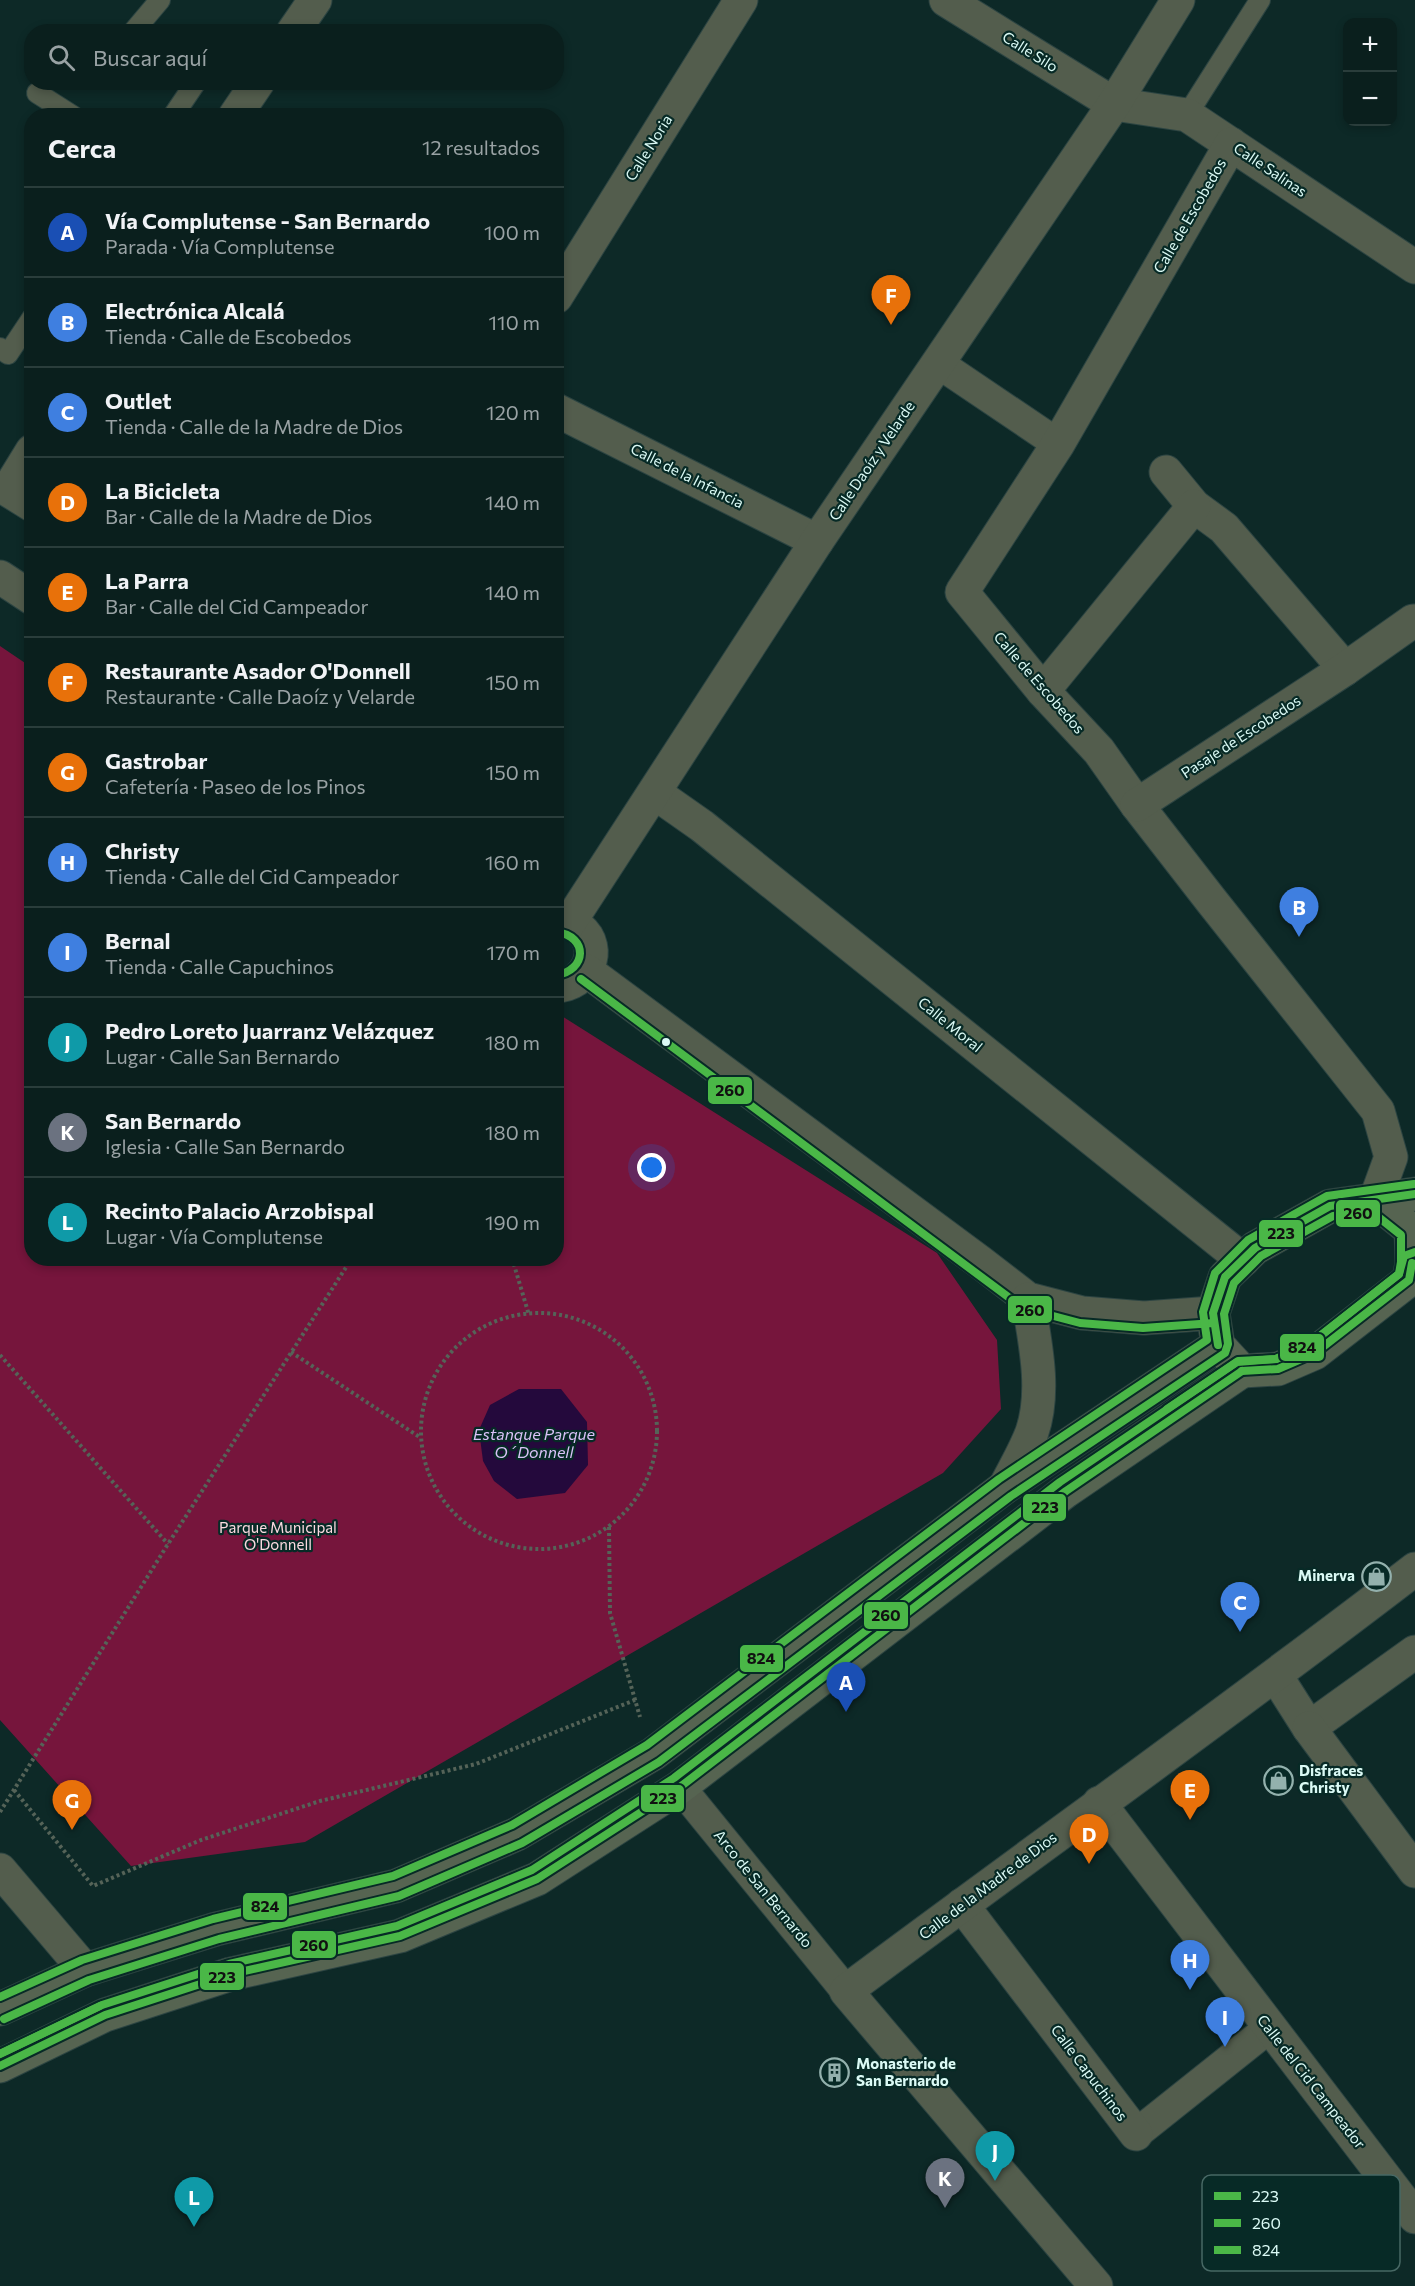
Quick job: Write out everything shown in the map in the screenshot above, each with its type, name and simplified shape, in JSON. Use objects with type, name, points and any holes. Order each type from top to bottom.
[{"type":"main road","points":[[1242,1371],[1218,1345],[1214,1313],[1225,1277],[1255,1248],[1330,1206],[1415,1194]]},
{"type":"main road","points":[[0,2066],[105,2015],[231,1974],[400,1936],[537,1879],[681,1787],[1066,1491],[1242,1371],[1278,1370],[1315,1353],[1413,1273],[1411,1230],[1375,1201]]},
{"type":"main road","points":[[0,2009],[85,1970],[216,1929],[396,1886],[517,1834],[653,1754],[1005,1487],[1218,1345]]},
{"type":"street","points":[[298,24],[315,0]]},
{"type":"street","name":"Calle Noria","points":[[564,284],[741,0]]},
{"type":"street","name":"Calle Silo","points":[[945,0],[1114,104]]},
{"type":"street","name":"Calle Daoíz y Velarde","points":[[564,921],[655,794],[817,542],[1114,104],[1178,0]]},
{"type":"street","points":[[241,108],[253,90]]},
{"type":"street","name":"Calle Salinas","points":[[1114,104],[1187,115],[1415,267]]},
{"type":"street","name":"Calle de Escobedos","points":[[1231,144],[1058,444],[962,592],[1043,691],[1099,751],[1137,805],[1378,1110],[1391,1157],[1375,1201]]},
{"type":"street","points":[[938,363],[1058,444]]},
{"type":"street","name":"Calle de la Infancia","points":[[564,414],[817,542]]},
{"type":"street","points":[[1166,472],[1194,506],[1224,528],[1345,669]]},
{"type":"street","points":[[20,498],[24,482]]},
{"type":"street","points":[[1043,691],[1194,506]]},
{"type":"street","points":[[0,577],[24,593]]},
{"type":"street","name":"Pasaje de Escobedos","points":[[1137,805],[1345,669],[1413,621]]},
{"type":"street","name":"Calle Moral","points":[[655,794],[702,826],[1243,1260]]},
{"type":"street","points":[[564,922],[579,928],[587,937],[591,948],[591,960],[587,971],[577,981],[564,986]]},
{"type":"street","points":[[587,971],[1028,1299],[1093,1314],[1144,1318],[1214,1313]]},
{"type":"street","points":[[1005,1487],[1032,1431],[1040,1386],[1028,1299]]},
{"type":"street","name":"Calle de la Madre de Dios","points":[[846,1991],[1275,1676],[1415,1569]]},
{"type":"street","points":[[1310,1728],[1415,1652]]},
{"type":"street","points":[[1275,1676],[1310,1728],[1415,1871]]},
{"type":"street","name":"Arco de San Bernardo","points":[[681,1787],[846,1991]]},
{"type":"street","name":"Calle del Cid Campeador","points":[[1099,1803],[1383,2175]]},
{"type":"street","points":[[0,1870],[85,1970]]},
{"type":"street","name":"Calle Capuchinos","points":[[962,1905],[1136,2134],[1269,2028]]},
{"type":"street","points":[[846,1991],[1096,2286]]},
{"type":"street","name":"Calle del Cid Campeador","points":[[1400,2198],[1415,2217]]},
{"type":"lane","points":[[140,24],[160,0]]},
{"type":"lane","points":[[1187,115],[1260,0]]},
{"type":"lane","points":[[178,108],[191,90]]},
{"type":"lane","points":[[37,93],[60,108]]},
{"type":"lane","points":[[0,348],[8,354],[24,330]]},
{"type":"path","points":[[0,1812],[168,1544],[347,1266]]},
{"type":"path","points":[[514,1266],[529,1315]]},
{"type":"path","points":[[551,1313],[591,1324],[624,1348],[647,1381],[658,1420],[654,1461],[637,1498],[609,1527],[576,1544],[541,1550],[505,1545],[472,1529],[446,1505],[428,1473],[421,1438],[426,1397],[443,1361],[473,1333],[510,1316],[529,1315],[551,1313]]},
{"type":"path","points":[[291,1352],[421,1438]]},
{"type":"path","points":[[0,1355],[168,1544]]},
{"type":"path","points":[[14,1790],[93,1886],[201,1840],[320,1801],[476,1764],[634,1701],[610,1613],[609,1527]]},
{"type":"green space","name":"Parque Municipal O'Donnell","points":[[0,646],[24,662],[24,1266],[564,1266],[564,1017],[937,1253],[997,1340],[1001,1409],[943,1473],[305,1842],[131,1866],[0,1720]]},
{"type":"water","name":"Estanque Parque O´Donnell","points":[[519,1389],[561,1389],[587,1422],[588,1465],[565,1493],[517,1499],[494,1481],[483,1461],[479,1430],[490,1405]]},
{"type":"transit line","name":"260","points":[[564,934],[579,946],[580,954],[574,967],[564,973]]},
{"type":"transit line","name":"260","points":[[581,979],[1023,1308],[1080,1323],[1143,1328],[1214,1323]]},
{"type":"transit line","name":"824","points":[[0,1997],[82,1960],[213,1919],[393,1876],[512,1825],[647,1745],[999,1479],[1207,1340],[1203,1312],[1215,1273],[1248,1240],[1327,1196],[1414,1184]]},
{"type":"transit line","name":"223","points":[[1218,1345],[1213,1313],[1225,1277],[1255,1248],[1330,1206],[1415,1194]]},
{"type":"transit line","name":"260","points":[[0,2054],[102,2005],[229,1964],[397,1926],[532,1870],[674,1778],[1060,1482],[1237,1362],[1276,1359],[1310,1344],[1399,1274],[1401,1235],[1372,1212],[1333,1216],[1261,1256],[1234,1283],[1224,1314],[1228,1344],[1225,1353],[1011,1496],[659,1762],[522,1843],[399,1896],[219,1939],[89,1980],[4,2019]]},
{"type":"transit line","name":"824","points":[[1167,1409],[1238,1361],[1276,1359],[1310,1344],[1399,1274],[1404,1256],[1415,1252]]},
{"type":"transit line","name":"223","points":[[1242,1371],[1278,1369],[1315,1353],[1409,1280],[1412,1263]]},
{"type":"transit line","name":"223","points":[[0,2066],[105,2015],[231,1974],[400,1936],[537,1879],[680,1787],[1066,1491],[1242,1371]]},
{"type":"transit line","name":"824","points":[[0,2054],[100,2006]]},
{"type":"place","name":"Restaurante Asador O'Donnell","points":[[891,325]]},
{"type":"place","name":"Electrónica Alcalá","points":[[1299,937]]},
{"type":"place","name":"Minerva","points":[[1376,1576]]},
{"type":"place","name":"Outlet","points":[[1240,1632]]},
{"type":"place","name":"Vía Complutense - San Bernardo","points":[[846,1712]]},
{"type":"place","name":"Disfraces Christy","points":[[1278,1780]]},
{"type":"place","name":"La Parra","points":[[1190,1820]]},
{"type":"place","name":"Gastrobar","points":[[72,1830]]},
{"type":"place","name":"La Bicicleta","points":[[1089,1864]]},
{"type":"place","name":"Christy","points":[[1190,1990]]},
{"type":"place","name":"Bernal","points":[[1225,2047]]},
{"type":"place","name":"Monasterio de San Bernardo","points":[[835,2073]]},
{"type":"place","name":"Pedro Loreto Juarranz Velázquez","points":[[995,2181]]},
{"type":"place","name":"San Bernardo","points":[[945,2208]]},
{"type":"place","name":"Recinto Palacio Arzobispal","points":[[194,2227]]}]
